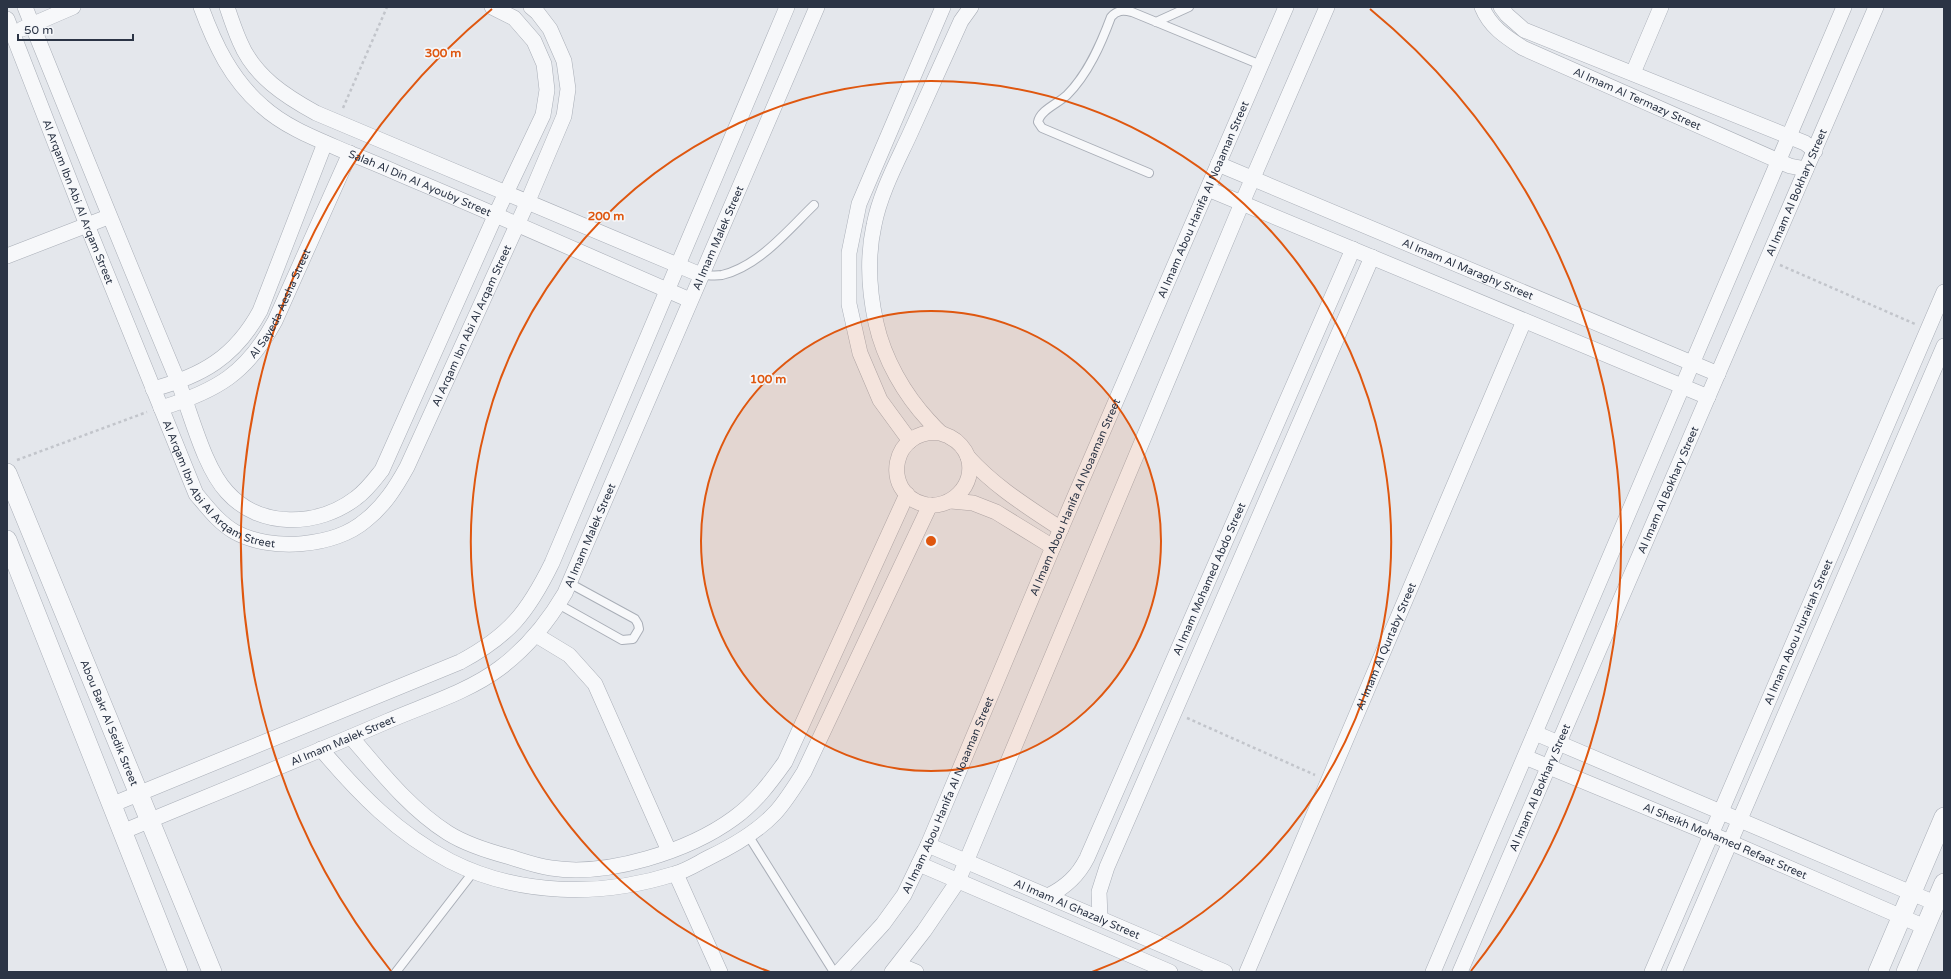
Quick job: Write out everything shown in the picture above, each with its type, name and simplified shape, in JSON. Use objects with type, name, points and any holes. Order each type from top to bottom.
[{"type":"street","name":"Al Arqam Ibn Abi Al Arqam Street","points":[[25,7],[108,217],[179,382],[213,473],[227,492],[246,508],[268,518],[292,521],[316,518],[338,509],[355,499],[370,486],[382,470],[496,214],[543,115],[547,90],[544,64],[534,41],[514,18],[492,7]]},
{"type":"street","points":[[10,26],[32,24],[73,7]]},
{"type":"street","name":"Salah Al Din Al Ayouby Street","points":[[200,7],[213,39],[226,64],[242,87],[262,106],[285,123],[325,143],[496,214],[690,300]]},
{"type":"street","points":[[227,7],[240,44],[265,78],[298,103],[337,121],[700,275]]},
{"type":"street","name":"Al Arqam Ibn Abi Al Arqam Street","points":[[10,26],[87,225],[196,494],[215,517],[236,533],[271,545],[317,542],[351,530],[365,521],[382,505],[396,487],[518,224],[564,116],[568,89],[564,61],[550,29],[538,12],[531,7]]},
{"type":"street","points":[[111,805],[460,662],[480,652],[505,632],[530,603],[552,562],[787,7]]},
{"type":"street","name":"Al Imam Malek Street","points":[[122,832],[351,737],[468,686],[500,668],[527,645],[536,635],[558,604],[569,583],[700,275],[817,7]]},
{"type":"street","points":[[910,441],[880,400],[860,353],[853,329],[849,304],[849,253],[859,204],[943,7]]},
{"type":"street","points":[[941,434],[908,394],[884,349],[876,325],[872,300],[870,248],[874,223],[892,172],[961,21],[971,7]]},
{"type":"street","name":"Al Imam Abou Hanifa Al Noaaman Street","points":[[839,972],[883,924],[904,895],[928,845],[1053,546],[1286,7]]},
{"type":"street","points":[[916,972],[895,968],[958,881],[1252,178],[1327,7]]},
{"type":"street","name":"Al Imam Al Termazy Street","points":[[1482,7],[1486,17],[1501,34],[1523,48],[1778,161],[1798,169],[1806,169]]},
{"type":"street","name":"Al Imam Al Termazy Street","points":[[1502,7],[1507,15],[1524,30],[1804,143],[1814,151]]},
{"type":"street","points":[[1633,73],[1661,7]]},
{"type":"street","points":[[1433,972],[1844,7]]},
{"type":"street","name":"Al Imam Al Bokhary Street","points":[[1460,972],[1876,7]]},
{"type":"street","points":[[1606,84],[1613,79],[1615,66]]},
{"type":"street","points":[[1639,99],[1641,87],[1651,81]]},
{"type":"street","name":"Al Sayeda Aesha Street","points":[[153,389],[192,377],[225,356],[239,343],[251,328],[260,311],[325,143]]},
{"type":"street","name":"Al Sayeda Aesha Street","points":[[161,408],[185,401],[222,383],[248,360],[265,339],[275,321],[350,153]]},
{"type":"street","name":"Al Imam Al Maraghy Street","points":[[1218,164],[1718,374]]},
{"type":"street","points":[[1208,189],[1708,397]]},
{"type":"street","points":[[7,256],[108,217]]},
{"type":"street","name":"Al Imam Mohamed Abdo Street","points":[[1048,896],[1072,881],[1081,870],[1087,858],[1353,249]]},
{"type":"street","name":"Al Imam Mohamed Abdo Street","points":[[1100,918],[1099,905],[1102,879],[1372,257]]},
{"type":"street","name":"Al Imam Abou Hurairah Street","points":[[1652,972],[1944,292]]},
{"type":"street","name":"Al Imam Al Qurtaby Street","points":[[1248,972],[1524,321]]},
{"type":"street","points":[[1920,348],[1942,351]]},
{"type":"street","name":"Al Imam Abou Hurairah Street","points":[[1674,972],[1942,351]]},
{"type":"street","points":[[412,404],[432,412]]},
{"type":"street","points":[[968,457],[969,467],[965,487],[959,495],[951,501],[941,504],[930,505],[918,502],[907,494],[897,477],[896,467],[903,448],[910,441],[925,433],[941,434],[958,442],[968,457],[986,477],[1003,491],[1061,530]]},
{"type":"street","name":"Abou Bakr Al Sedik Street","points":[[11,467],[212,972]]},
{"type":"street","points":[[351,737],[390,783],[421,814],[450,834],[495,853],[551,868],[590,870],[631,862],[669,851],[704,837],[735,818],[767,787],[785,762],[907,494]]},
{"type":"street","points":[[951,501],[973,503],[996,512],[1053,546]]},
{"type":"street","points":[[321,749],[353,787],[386,818],[429,848],[451,861],[474,871],[512,883],[547,889],[585,890],[636,884],[676,874],[726,850],[748,835],[774,814],[804,772],[930,505]]},
{"type":"street","points":[[1230,530],[1250,537]]},
{"type":"street","points":[[7,540],[178,972]]},
{"type":"street","points":[[536,635],[569,655],[595,684],[669,851]]},
{"type":"street","points":[[1535,733],[1935,903]]},
{"type":"street","points":[[1750,742],[1770,750]]},
{"type":"street","name":"Al Sheikh Mohamed Refaat Street","points":[[1525,757],[1730,842],[1925,927]]},
{"type":"street","points":[[1878,972],[1944,817]]},
{"type":"street","name":"Al Imam Al Ghazaly Street","points":[[928,845],[1225,972]]},
{"type":"street","name":"Al Imam Al Ghazaly Street","points":[[919,864],[1170,972]]},
{"type":"street","points":[[676,874],[720,972]]},
{"type":"street","points":[[1906,972],[1944,883]]},
{"type":"lane","points":[[1156,22],[1189,7]]},
{"type":"lane","points":[[1149,173],[1042,128],[1038,122],[1041,115],[1067,94],[1086,68],[1100,46],[1114,13],[1122,10],[1132,12],[1261,65]]},
{"type":"lane","points":[[700,275],[720,275],[739,270],[776,242],[814,205]]},
{"type":"lane","points":[[558,604],[622,640],[633,639],[637,635],[638,624],[635,620],[569,583]]},
{"type":"lane","points":[[748,835],[834,972]]},
{"type":"lane","points":[[396,972],[474,871]]},
{"type":"path","points":[[337,121],[387,7]]},
{"type":"path","points":[[1767,259],[1928,330]]},
{"type":"path","points":[[11,467],[161,408]]},
{"type":"path","points":[[1174,712],[1329,781]]}]
